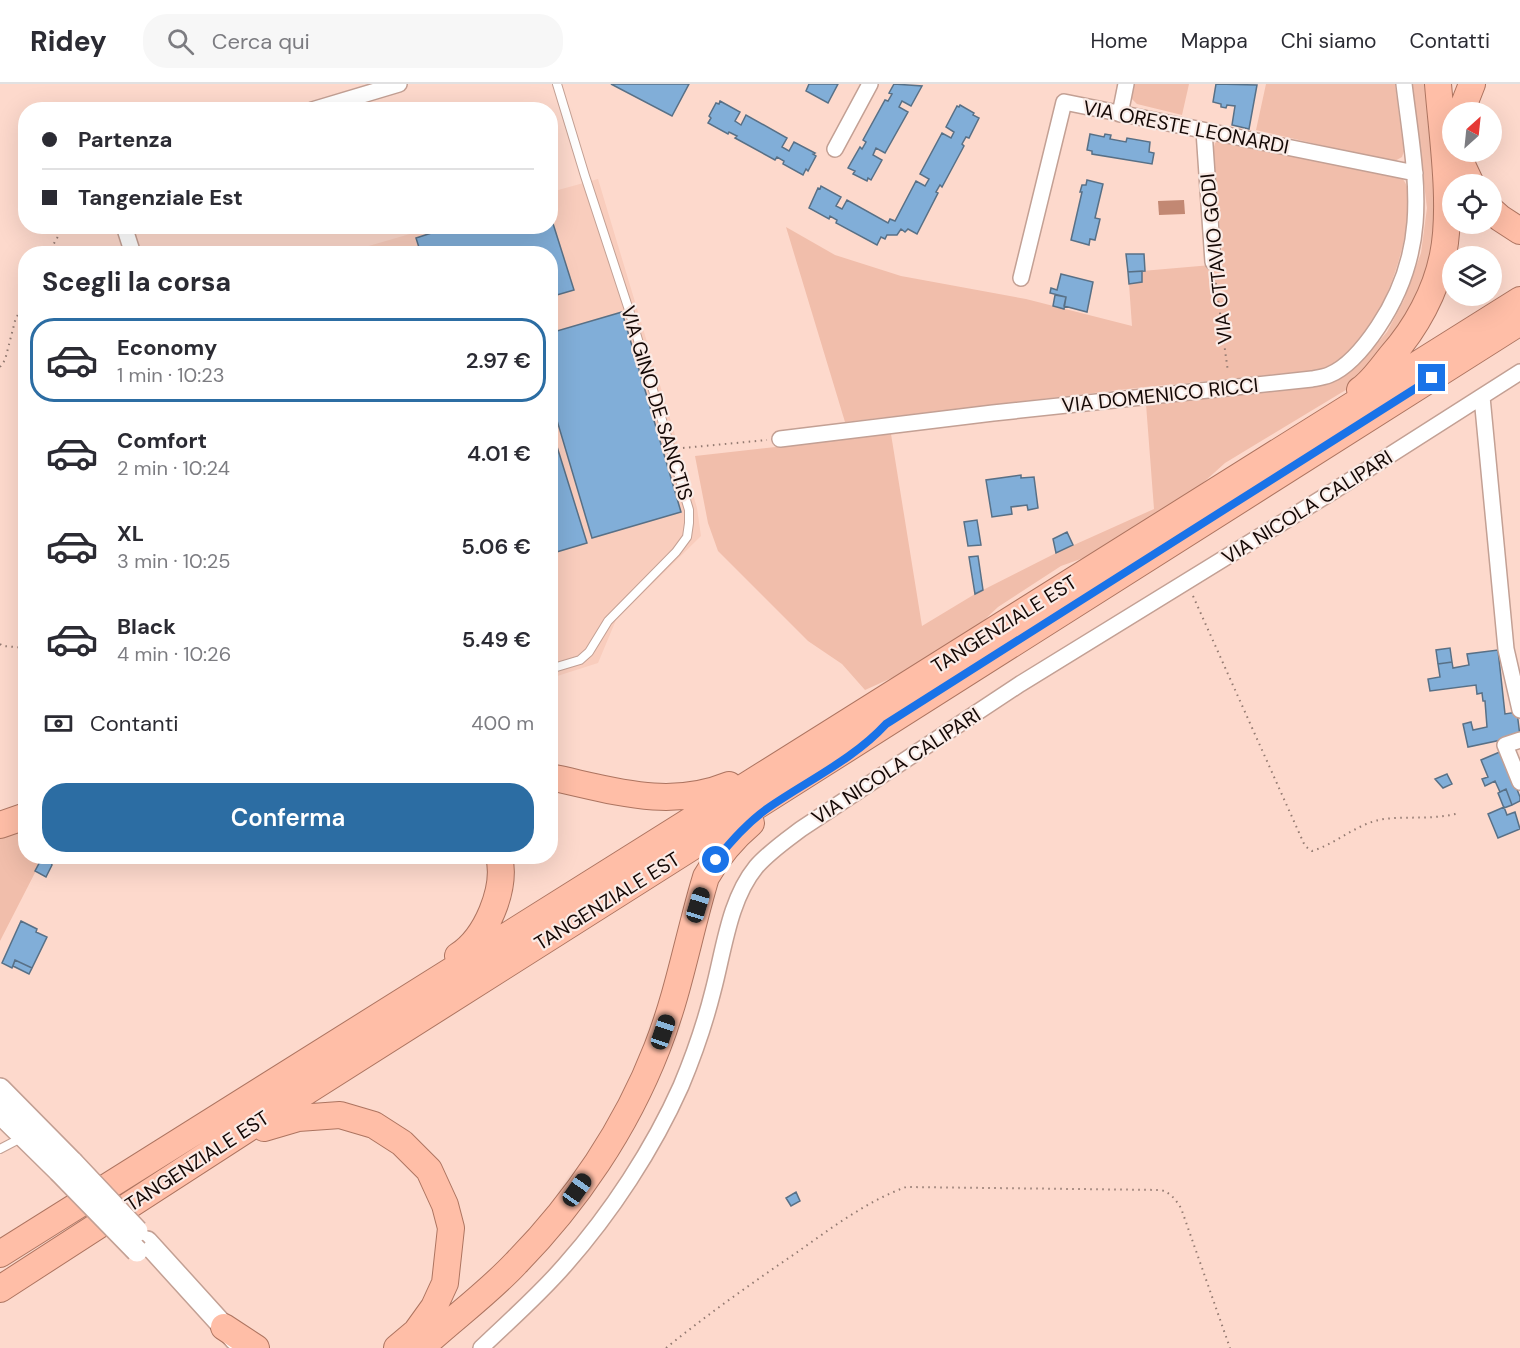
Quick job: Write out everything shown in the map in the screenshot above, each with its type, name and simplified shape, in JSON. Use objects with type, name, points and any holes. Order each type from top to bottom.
[{"type":"highway","points":[[1239,477],[1253,460],[1364,387],[1400,347],[1428,299],[1443,254],[1446,231],[1446,186],[1438,84]]},
{"type":"highway","points":[[1465,102],[1472,84]]},
{"type":"highway","points":[[1502,219],[1520,231]]},
{"type":"highway","name":"TANGENZIALE EST","points":[[0,1289],[877,717],[1239,477],[1520,300]]},
{"type":"highway","name":"TANGENZIALE EST","points":[[0,1254],[390,1008],[877,717],[1520,322]]},
{"type":"highway","points":[[421,1348],[515,1264],[554,1222],[600,1158],[630,1107],[657,1048],[673,1001],[706,877],[716,860],[732,840],[766,809],[871,741],[877,717],[854,711],[729,785],[692,796],[644,797],[558,779]]},
{"type":"highway","points":[[0,810],[18,804]]},
{"type":"highway","points":[[0,825],[18,819]]},
{"type":"highway","points":[[390,1008],[405,990],[462,954],[477,936],[494,909],[501,885],[500,864]]},
{"type":"highway","points":[[68,1245],[91,1237],[270,1125],[298,1118],[340,1115],[374,1125],[402,1143],[429,1170],[445,1205],[452,1228],[445,1283],[434,1307],[416,1332],[398,1348]]},
{"type":"highway","points":[[227,1338],[256,1348]]},
{"type":"main road","points":[[0,1089],[66,1166],[227,1338],[244,1348]]},
{"type":"main road","points":[[0,1113],[23,1137],[66,1166]]},
{"type":"street","points":[[339,102],[399,84]]},
{"type":"street","points":[[835,149],[870,84]]},
{"type":"street","points":[[1120,114],[1126,84]]},
{"type":"street","name":"VIA DOMENICO RICCI","points":[[780,439],[993,413],[1312,379],[1330,375],[1351,360],[1384,318],[1399,290],[1411,256],[1416,229],[1415,173],[1404,84]]},
{"type":"street","name":"VIA ORESTE LEONARDI","points":[[1021,278],[1064,102],[1415,173]]},
{"type":"street","name":"VIA OTTAVIO GODI","points":[[1204,131],[1213,262]]},
{"type":"street","name":"VIA NICOLA CALIPARI","points":[[481,1348],[545,1287],[580,1246],[627,1183],[680,1087],[697,1044],[735,908],[744,886],[755,868],[774,849],[1020,684],[1187,582],[1520,372]]},
{"type":"street","points":[[1482,397],[1506,649],[1520,710]]},
{"type":"street","points":[[1520,740],[1505,745],[1520,782]]},
{"type":"lane","name":"VIA GINO DE SANCTIS","points":[[557,84],[629,310],[689,510],[690,523],[687,537],[676,552],[608,621],[589,652],[580,660],[558,667]]},
{"type":"lane","points":[[0,1149],[23,1137]]},
{"type":"path","name":"VIA OTTAVIO GODI","points":[[1213,262],[1230,388]]},
{"type":"path","points":[[0,367],[5,360],[18,314]]},
{"type":"path","points":[[671,449],[780,439]]},
{"type":"path","points":[[1187,582],[1305,846],[1312,851],[1321,848],[1360,825],[1384,819],[1448,816],[1459,813]]},
{"type":"path","points":[[0,644],[18,647]]},
{"type":"path","points":[[666,1348],[709,1313],[834,1226],[890,1192],[906,1187],[1161,1190],[1168,1192],[1181,1208],[1230,1348]]},
{"type":"shaded area","points":[[1131,84],[1189,84],[1182,115],[1137,104],[1131,98]]},
{"type":"shaded area","points":[[1266,84],[1395,84],[1404,151],[1402,157],[1393,162],[1256,130]]},
{"type":"shaded area","points":[[1412,84],[1429,84],[1435,151],[1434,260],[1420,302],[1354,385],[1225,463],[1194,491],[1089,556],[1061,566],[998,607],[980,624],[896,676],[865,690],[842,664],[808,641],[718,551],[708,523],[695,456],[891,434],[922,626],[975,594],[1056,553],[1154,509],[1146,404],[1299,387],[1344,373],[1368,354],[1387,332],[1404,300],[1421,253],[1427,208]]},
{"type":"shaded area","points":[[1220,140],[1402,178],[1405,183],[1409,198],[1407,221],[1404,241],[1390,285],[1368,328],[1354,346],[1338,360],[1320,370],[1145,387],[845,422],[786,227],[835,255],[901,276],[1026,299],[1132,326],[1129,284],[1142,282],[1142,271],[1223,264],[1213,150],[1215,143]]},
{"type":"shaded area","points":[[598,179],[697,508],[701,536],[616,620],[598,663],[558,676],[558,246],[369,246],[410,234],[558,234],[558,190]]},
{"type":"shaded area","points":[[1184,200],[1185,214],[1159,215],[1158,201]]},
{"type":"shaded area","points":[[18,833],[18,864],[39,864],[0,941],[0,839]]},
{"type":"building","points":[[611,84],[689,84],[672,116]]},
{"type":"building","points":[[809,84],[838,84],[828,103],[806,91]]},
{"type":"building","points":[[894,84],[922,86],[911,106],[902,101],[899,107],[908,112],[885,153],[876,148],[873,155],[882,160],[871,180],[868,178],[867,181],[853,174],[855,171],[848,168],[860,147],[862,149],[866,142],[863,140],[885,100],[888,101],[892,94],[889,93]]},
{"type":"building","points":[[1216,84],[1257,85],[1249,129],[1232,125],[1235,106],[1227,105],[1226,108],[1213,102]]},
{"type":"building","points":[[720,101],[740,112],[735,121],[741,125],[746,115],[787,138],[782,147],[789,151],[794,142],[815,153],[813,154],[816,156],[808,171],[806,169],[803,175],[783,164],[784,161],[777,157],[775,160],[735,138],[737,136],[729,132],[728,134],[708,123],[716,103],[719,104]]},
{"type":"building","points":[[960,105],[979,118],[969,138],[966,137],[962,144],[964,146],[942,187],[940,185],[936,192],[938,193],[917,234],[908,229],[905,232],[901,229],[897,235],[887,235],[885,239],[881,237],[877,245],[836,223],[837,220],[830,216],[829,219],[809,208],[821,186],[841,197],[836,206],[842,209],[847,200],[888,223],[890,219],[895,221],[916,181],[925,186],[929,179],[920,174],[942,133],[951,138],[954,132],[946,127],[957,106]]},
{"type":"building","points":[[1090,134],[1104,137],[1105,134],[1111,135],[1110,139],[1126,142],[1127,138],[1150,142],[1149,152],[1154,153],[1152,164],[1092,154],[1092,151],[1087,150]]},
{"type":"building","points":[[1087,180],[1103,184],[1095,218],[1100,219],[1095,240],[1090,239],[1089,245],[1071,240],[1082,192],[1080,192]]},
{"type":"building","points":[[428,234],[556,234],[574,290],[558,295],[558,246],[418,246],[416,238]]},
{"type":"building","points":[[1126,254],[1144,254],[1145,271],[1128,272]]},
{"type":"building","points":[[1142,271],[1142,282],[1129,284],[1128,272]]},
{"type":"building","points":[[1061,274],[1093,282],[1087,312],[1064,306],[1066,297],[1050,293],[1051,288],[1057,290]]},
{"type":"building","points":[[1055,295],[1066,297],[1064,309],[1053,306]]},
{"type":"building","points":[[622,312],[681,512],[592,538],[558,424],[558,331]]},
{"type":"building","points":[[558,450],[587,543],[558,552]]},
{"type":"building","points":[[1021,475],[1021,478],[1034,477],[1038,508],[1028,510],[1027,505],[1011,507],[1012,514],[992,517],[986,480]]},
{"type":"building","points":[[977,520],[981,545],[968,546],[964,522]]},
{"type":"building","points":[[1067,532],[1073,545],[1056,553],[1053,539]]},
{"type":"building","points":[[978,556],[983,590],[975,594],[969,557]]},
{"type":"building","points":[[1450,648],[1452,662],[1438,664],[1436,650]]},
{"type":"building","points":[[1498,650],[1505,714],[1517,712],[1520,736],[1468,747],[1463,724],[1471,722],[1473,730],[1487,727],[1485,701],[1483,701],[1482,693],[1477,694],[1476,685],[1430,691],[1428,679],[1440,677],[1438,664],[1452,662],[1453,668],[1469,665],[1467,654]]},
{"type":"building","points":[[1502,751],[1520,797],[1520,801],[1512,805],[1506,789],[1500,792],[1495,781],[1485,786],[1482,779],[1488,777],[1481,760]]},
{"type":"building","points":[[1447,774],[1452,784],[1443,788],[1435,779]]},
{"type":"building","points":[[1506,789],[1512,805],[1504,808],[1498,793]]},
{"type":"building","points":[[1504,807],[1507,815],[1515,812],[1520,829],[1498,838],[1488,814]]},
{"type":"building","points":[[39,864],[52,864],[46,877],[35,871]]},
{"type":"building","points":[[21,921],[47,937],[32,968],[15,960],[12,968],[2,963]]},
{"type":"building","points":[[15,960],[32,968],[29,974],[13,966]]},
{"type":"building","points":[[796,1192],[800,1201],[791,1206],[786,1198]]},
{"type":"route","points":[[716,860],[732,840],[766,809],[871,741],[886,724],[1432,378]]}]
